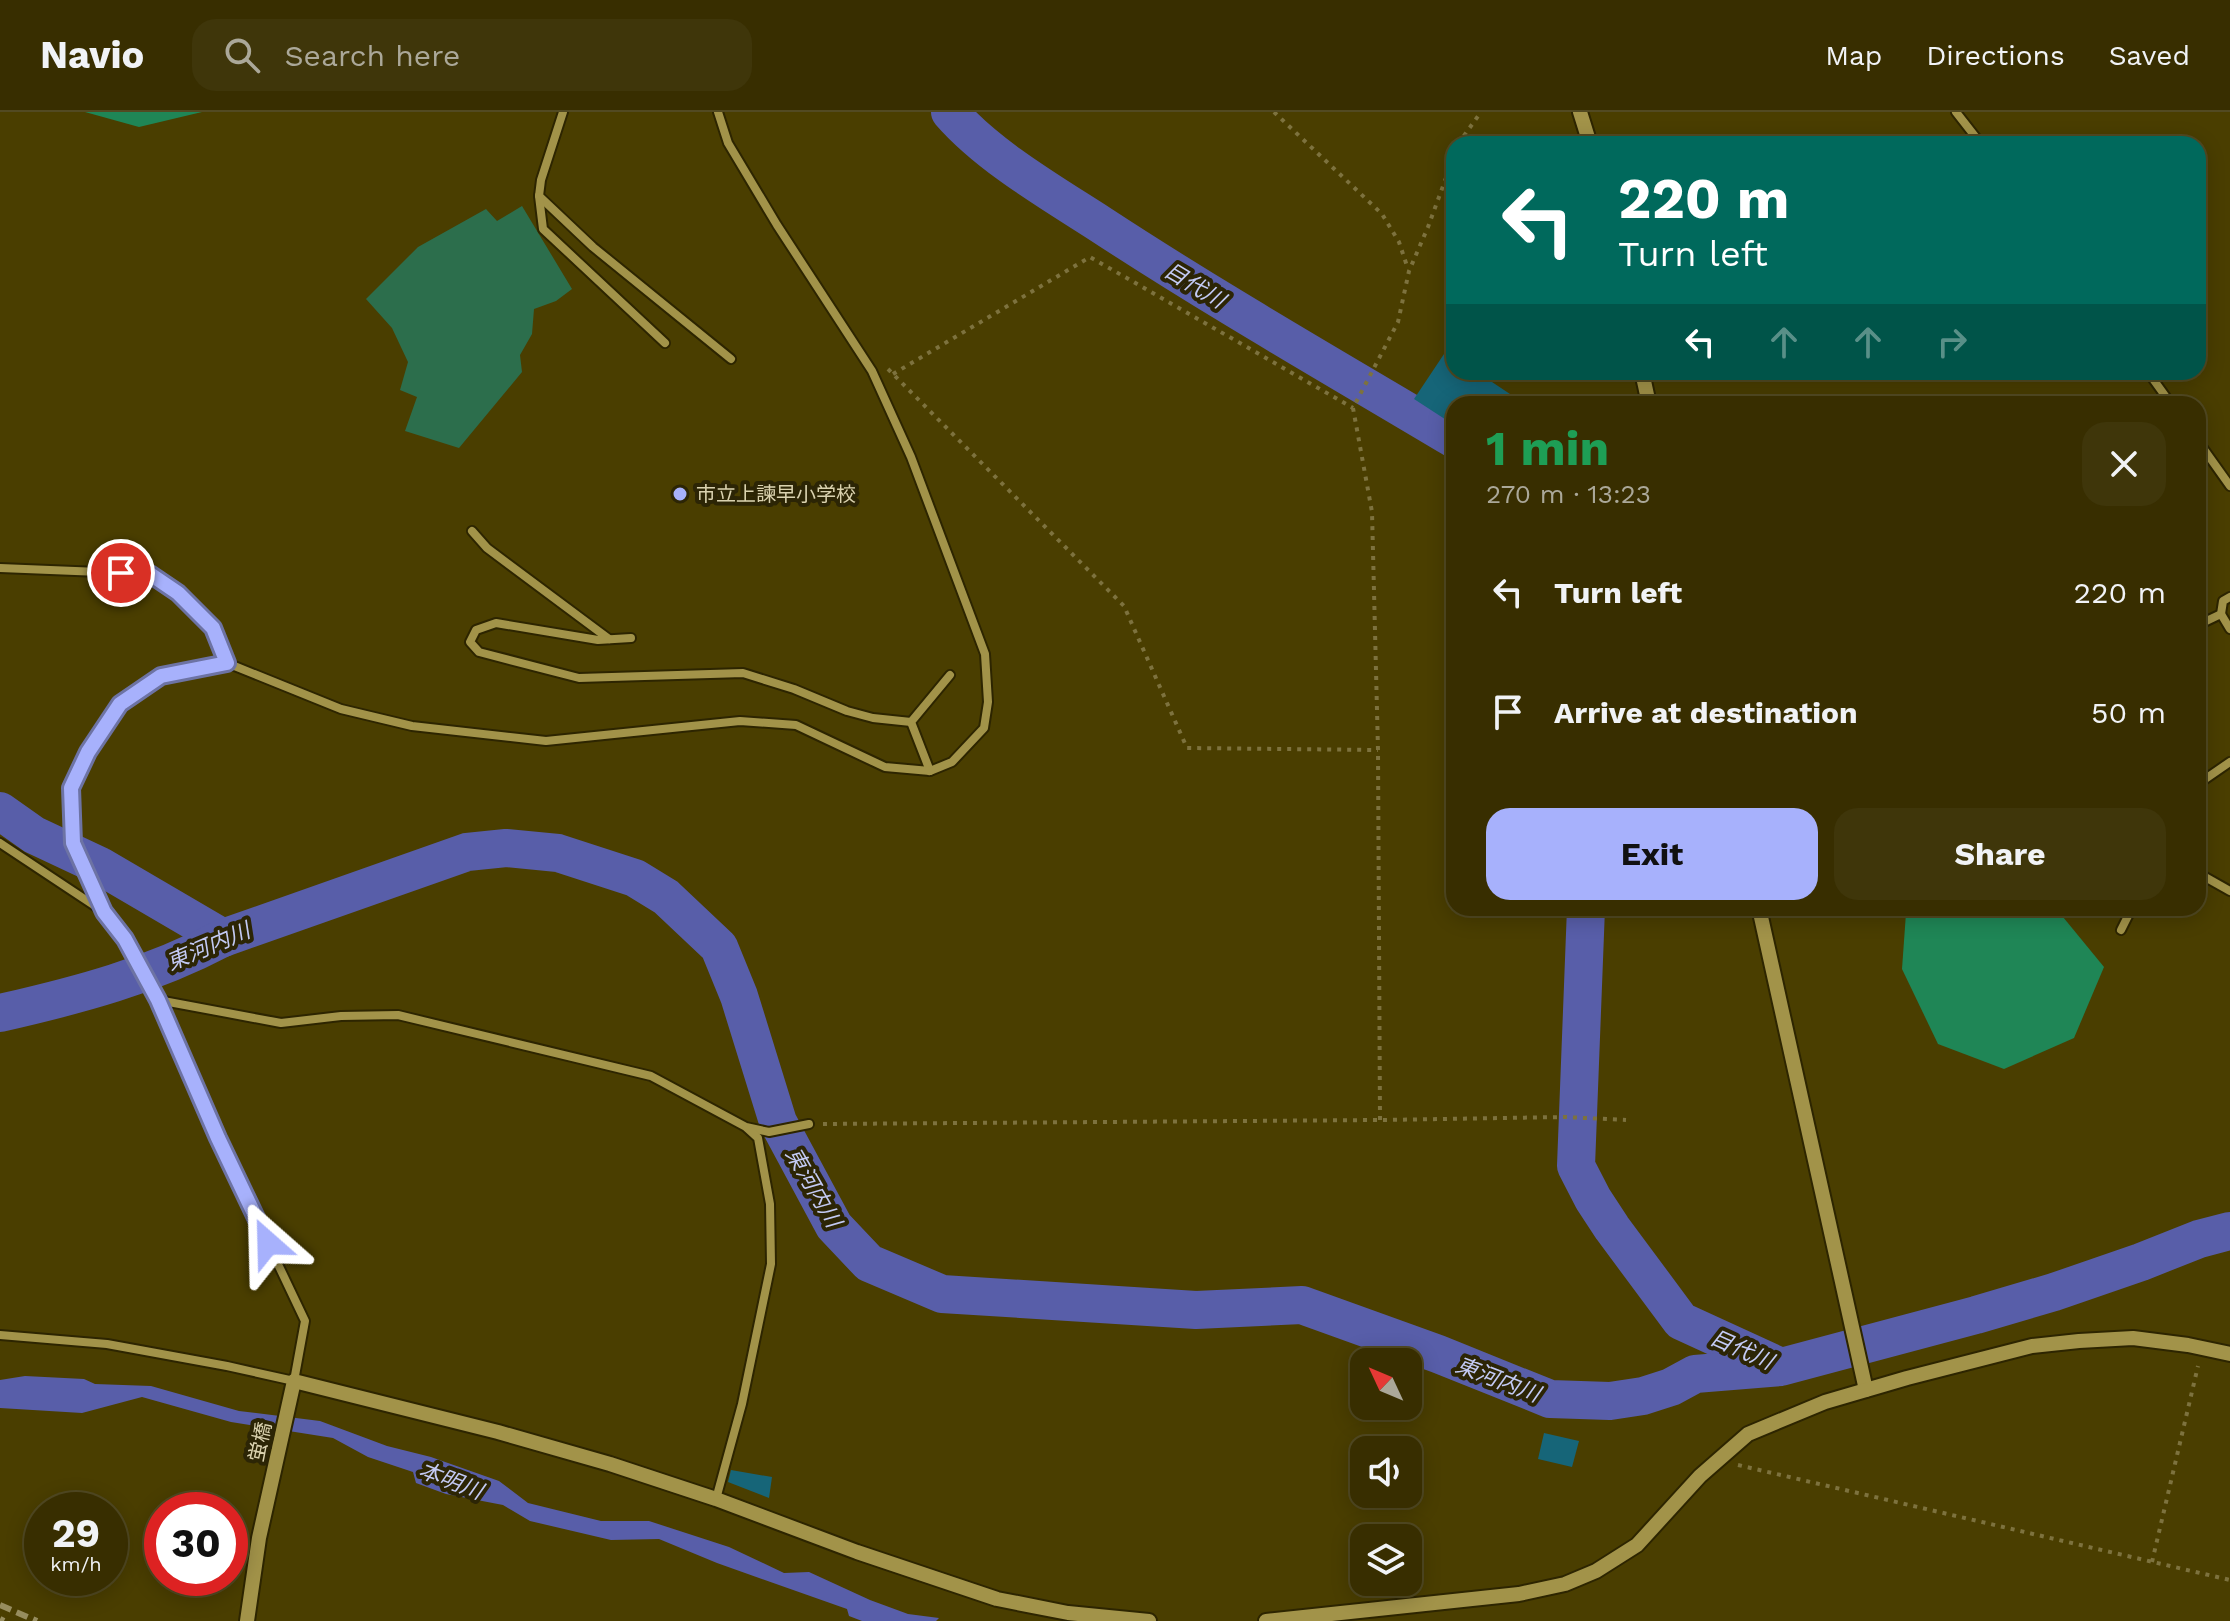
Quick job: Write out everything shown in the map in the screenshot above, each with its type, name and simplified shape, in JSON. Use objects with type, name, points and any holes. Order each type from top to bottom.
[{"type":"street","points":[[563,112],[541,180],[539,196],[543,229],[665,343]]},
{"type":"street","points":[[294,1381],[305,1321],[218,1138],[158,1000],[125,939],[104,912],[73,843],[71,788],[88,752],[120,704],[161,676],[227,663],[341,709],[412,726],[546,741],[740,721],[796,725],[885,767],[930,771],[952,762],[984,728],[988,702],[985,654],[911,457],[872,371],[728,143],[718,112]]},
{"type":"street","points":[[1580,112],[1588,136]]},
{"type":"street","points":[[1956,112],[1975,136]]},
{"type":"street","points":[[539,196],[593,247],[731,359]]},
{"type":"street","points":[[2206,452],[2230,486]]},
{"type":"street","points":[[472,531],[487,548],[610,639]]},
{"type":"street","points":[[0,568],[150,574],[178,593],[213,628],[227,663]]},
{"type":"street","points":[[2230,597],[2223,601],[2221,614],[2230,629]]},
{"type":"street","points":[[2206,621],[2221,614]]},
{"type":"street","points":[[631,638],[598,640],[496,623],[476,630],[470,642],[479,652],[579,678],[743,673],[794,689],[847,711],[873,718],[911,722]]},
{"type":"street","points":[[911,722],[950,675]]},
{"type":"street","points":[[911,722],[930,771]]},
{"type":"street","points":[[2206,778],[2230,762]]},
{"type":"street","points":[[0,843],[104,912]]},
{"type":"street","points":[[2206,878],[2230,891]]},
{"type":"street","points":[[1761,916],[1864,1383]]},
{"type":"street","points":[[2121,930],[2128,916]]},
{"type":"street","points":[[158,1000],[281,1023],[341,1016],[398,1015],[651,1076],[746,1127],[758,1138],[770,1204],[771,1264],[742,1404],[716,1499]]},
{"type":"street","points":[[746,1127],[769,1132],[809,1124]]},
{"type":"street","points":[[0,1335],[107,1344],[294,1381],[582,1456],[716,1499],[857,1552],[997,1599],[1068,1613],[1149,1621]]},
{"type":"street","points":[[1266,1621],[1519,1594],[1565,1584],[1596,1571],[1637,1545],[1716,1460],[1748,1434],[1864,1383],[2032,1346],[2133,1338],[2230,1354]]},
{"type":"street","name":"蛍橋","points":[[247,1621],[259,1538],[294,1381]]},
{"type":"path","points":[[1274,112],[1382,214],[1399,242],[1409,271]]},
{"type":"path","points":[[1464,136],[1481,112]]},
{"type":"path","points":[[1380,1120],[1378,750],[1372,512],[1353,408],[1398,322],[1409,271],[1446,178]]},
{"type":"path","points":[[893,374],[1090,257],[1353,408]]},
{"type":"path","points":[[882,362],[1124,606],[1187,748],[1378,750]]},
{"type":"path","points":[[809,1124],[1565,1117],[1626,1120]]},
{"type":"path","points":[[2152,1562],[2202,1348]]},
{"type":"path","points":[[1716,1460],[2230,1580]]},
{"type":"green space","points":[[85,112],[202,112],[139,127]]},
{"type":"green space","points":[[522,206],[572,289],[556,301],[534,309],[532,334],[520,355],[522,372],[459,448],[405,431],[417,397],[400,390],[408,362],[392,328],[366,299],[418,247],[486,209],[497,221]]},
{"type":"green space","points":[[1906,916],[2062,916],[2104,967],[2074,1038],[2004,1069],[1938,1044],[1902,969]]},
{"type":"water","name":"本明川","points":[[25,1376],[84,1379],[95,1384],[151,1386],[239,1411],[320,1421],[387,1446],[431,1457],[499,1481],[528,1503],[601,1521],[649,1521],[729,1547],[784,1573],[809,1572],[908,1614],[939,1618],[936,1621],[862,1621],[849,1616],[847,1609],[659,1539],[611,1540],[530,1521],[503,1505],[446,1494],[416,1483],[413,1472],[368,1457],[333,1438],[231,1422],[142,1397],[82,1413],[0,1408],[0,1380]]},
{"type":"building","points":[[1446,351],[1446,380],[1489,380],[1513,396],[1446,396],[1446,420],[1414,399]]},
{"type":"building","points":[[1544,1433],[1579,1441],[1572,1467],[1538,1459]]},
{"type":"building","points":[[731,1470],[772,1477],[769,1498],[728,1482]]},
{"type":"waterway","name":"目代川","points":[[950,112],[983,144],[1041,187],[1232,307],[1446,434]]},
{"type":"waterway","points":[[0,811],[34,835],[100,866],[223,938]]},
{"type":"waterway","name":"東河内川","points":[[0,1013],[142,974],[223,938],[467,852],[506,848],[558,853],[635,878],[666,897],[719,947],[739,996],[778,1122],[834,1226],[869,1263],[942,1294],[1196,1310],[1302,1305],[1550,1399],[1610,1401],[1643,1396],[1671,1387],[1695,1374],[1781,1367],[2054,1292],[2199,1239],[2230,1231]]},
{"type":"waterway","name":"目代川","points":[[1586,916],[1576,1166],[1612,1228],[1681,1321],[1779,1366]]},
{"type":"railway","points":[[0,1605],[37,1621]]},
{"type":"railway","points":[[0,1619],[4,1621]]},
{"type":"place","name":"市立上諫早小学校","points":[[680,494]]},
{"type":"route","points":[[121,573],[150,574],[178,593],[213,628],[227,663],[161,676],[120,704],[88,752],[71,788],[73,843],[104,912],[125,939],[158,1000],[268,1243]]}]
